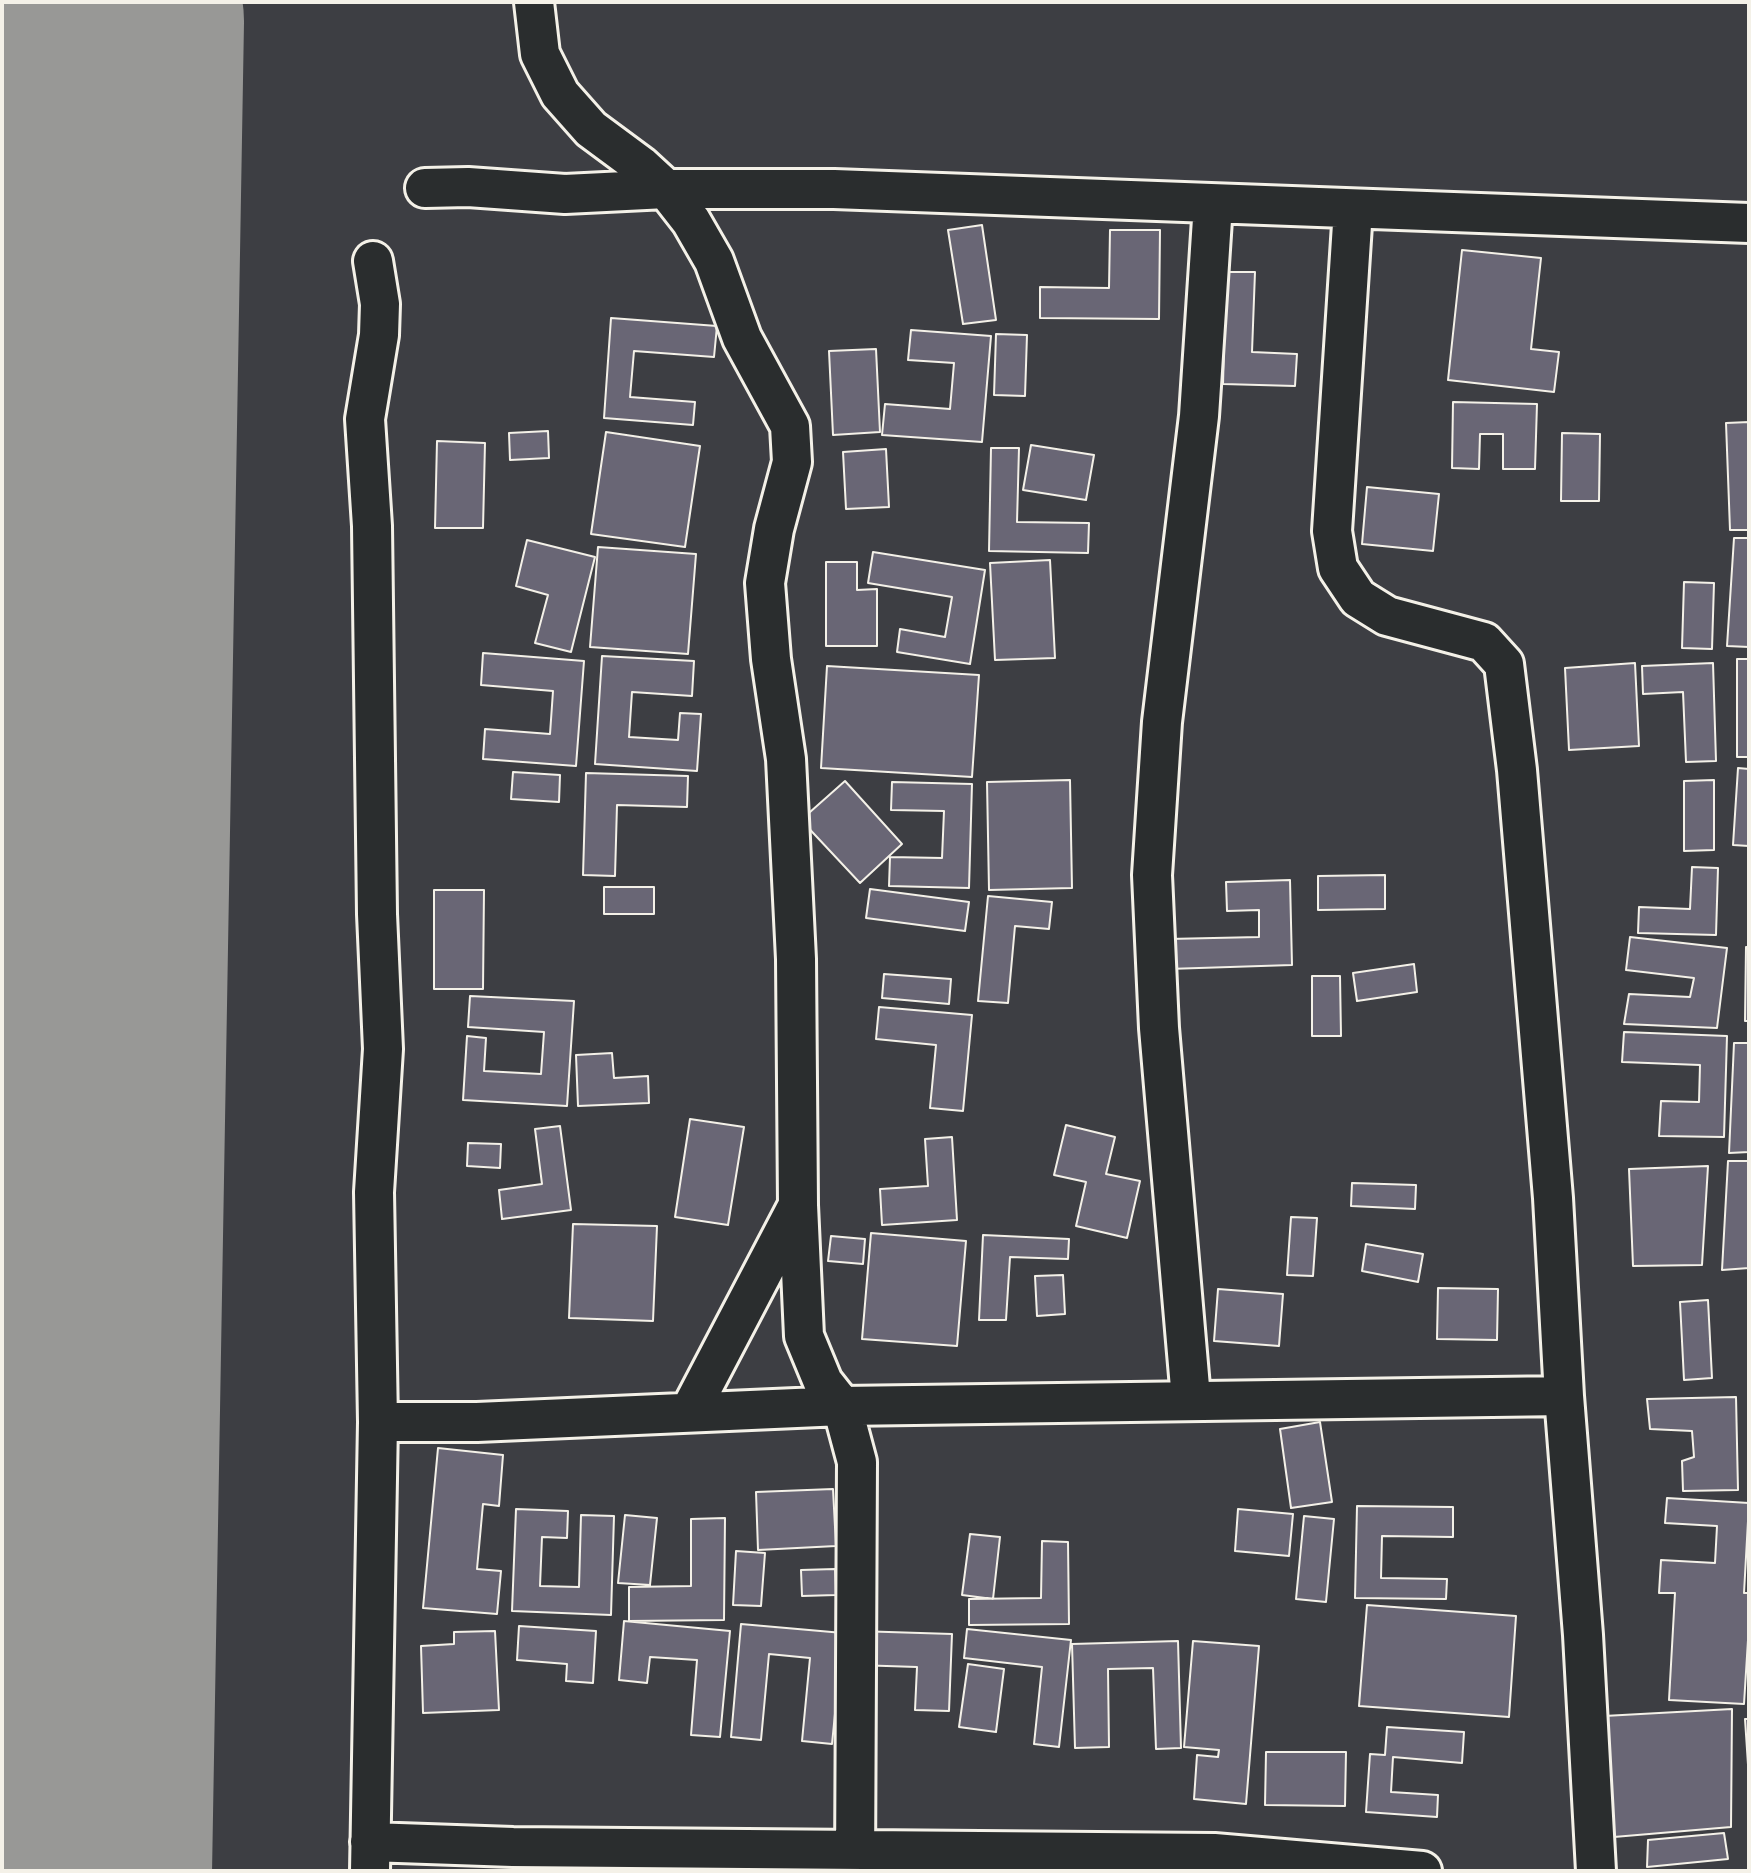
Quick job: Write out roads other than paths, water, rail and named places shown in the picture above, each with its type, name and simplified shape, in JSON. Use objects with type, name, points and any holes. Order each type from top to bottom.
[{"type":"street","points":[[534,2],[540,54],[560,94],[591,129],[641,166],[666,189],[691,221],[714,261],[742,338],[790,426],[792,462],[774,529],[765,583],[771,659],[786,759],[796,959],[798,1205],[804,1336],[823,1382],[842,1406],[857,1462],[856,1861]]},
{"type":"street","points":[[425,188],[468,187],[565,194],[666,189],[835,189],[1749,223]]},
{"type":"street","points":[[1192,1399],[1159,1028],[1152,875],[1162,722],[1199,416],[1213,204]]},
{"type":"street","points":[[1353,209],[1332,531],[1338,568],[1358,598],[1387,616],[1484,642],[1504,664],[1517,770],[1541,1054],[1583,1635],[1595,1871]]},
{"type":"street","points":[[373,261],[380,304],[379,335],[365,419],[372,526],[377,914],[383,1049],[374,1192],[378,1422],[370,1856],[856,1861],[1214,1853],[1422,1871]]},
{"type":"street","points":[[690,1411],[798,1205]]},
{"type":"street","points":[[378,1422],[477,1422],[842,1406],[1192,1399],[1564,1396]]}]
